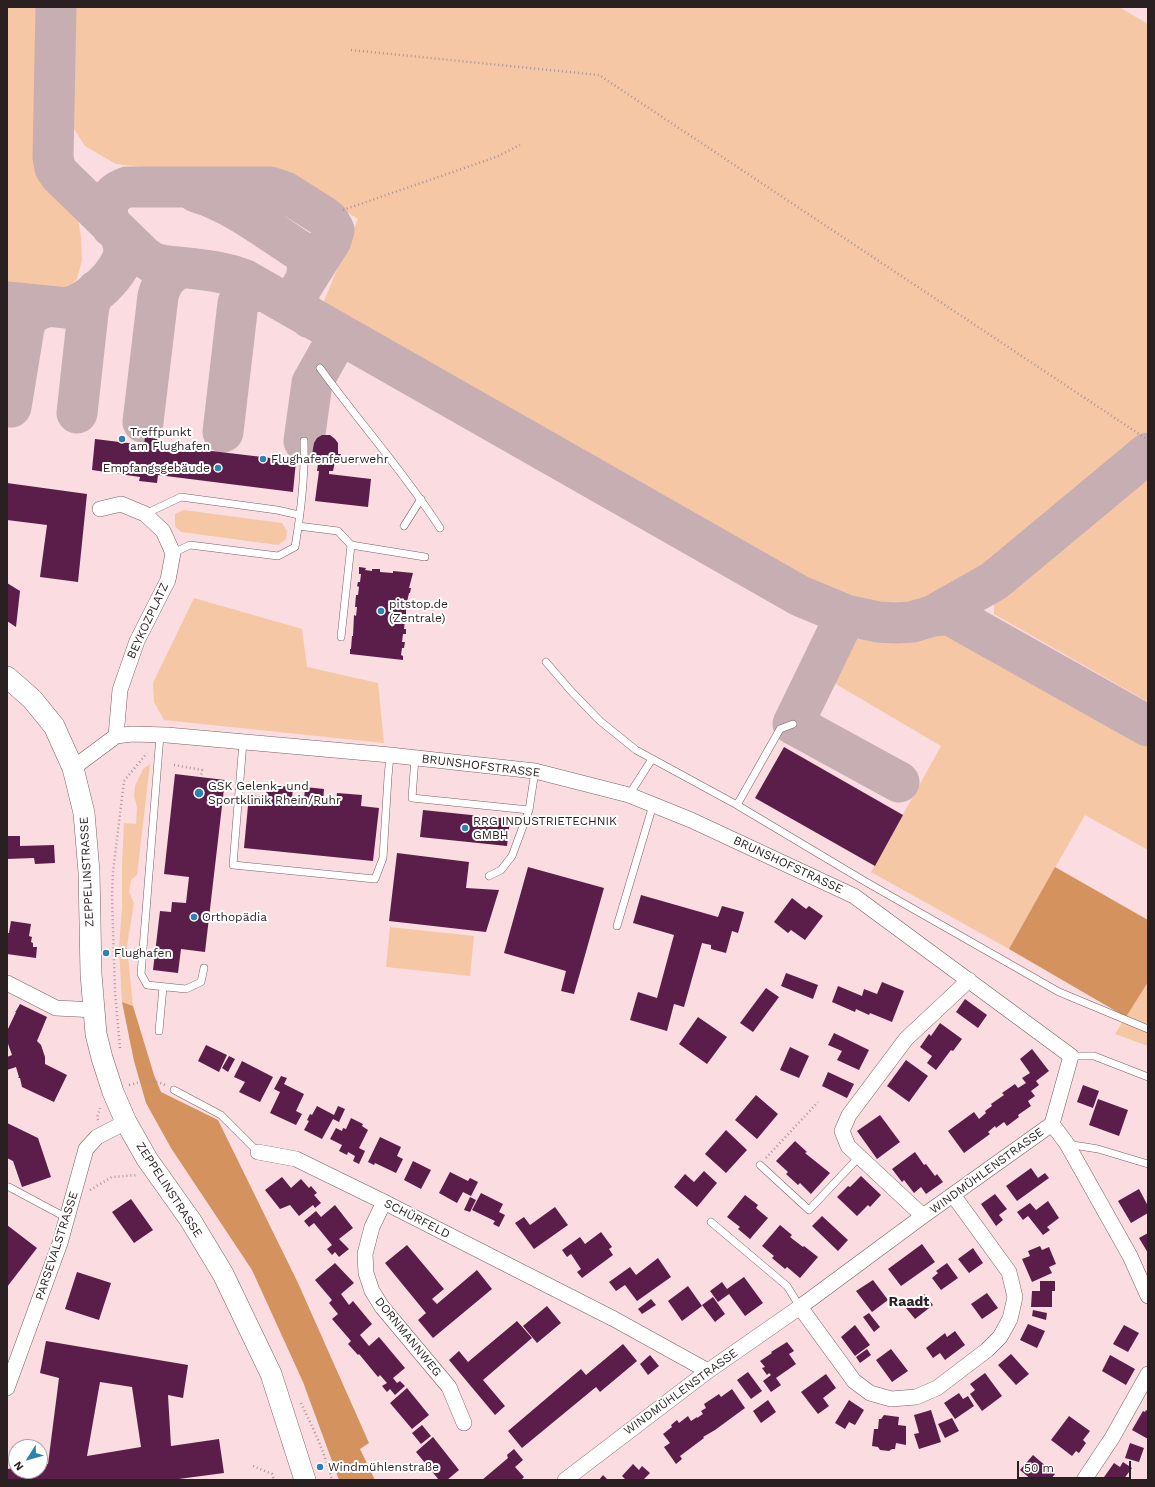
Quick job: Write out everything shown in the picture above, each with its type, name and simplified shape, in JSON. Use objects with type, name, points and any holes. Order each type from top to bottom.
[{"type":"main road","name":"ZEPPELINSTRASSE","points":[[7,677],[32,700],[54,726],[74,768],[84,813],[88,857],[91,974],[96,1034],[113,1092],[126,1122],[147,1159],[191,1222],[223,1274],[271,1374],[305,1480]]},
{"type":"street","points":[[100,509],[121,504],[145,514],[163,531],[172,553]]},
{"type":"street","name":"BEYKOZPLATZ","points":[[116,736],[120,690],[137,641],[168,580],[172,553]]},
{"type":"street","name":"BRUNSHOFSTRASSE","points":[[116,736],[132,734],[160,735],[416,758],[535,771],[629,795],[691,820],[854,896],[1071,1056]]},
{"type":"street","points":[[74,768],[116,736]]},
{"type":"street","name":"WINDMÜHLENSTRASSE","points":[[923,1216],[848,1146],[842,1131],[849,1115],[906,1039],[969,980]]},
{"type":"street","points":[[7,983],[56,1008],[95,1010]]},
{"type":"street","name":"WINDMÜHLENSTRASSE","points":[[565,1480],[708,1371],[800,1307],[923,1216],[1052,1124],[1071,1056]]},
{"type":"street","name":"PARSEVALSTRASSE","points":[[7,1388],[60,1243],[86,1149],[92,1142],[104,1133],[126,1122]]},
{"type":"street","points":[[1052,1124],[1067,1144],[1130,1256],[1148,1296]]},
{"type":"street","name":"SCHÜRFELD","points":[[258,1152],[296,1159],[614,1319],[708,1371]]},
{"type":"street","points":[[800,1307],[854,1381],[870,1393],[891,1399],[916,1397],[937,1388],[987,1350],[1000,1336],[1010,1319],[1015,1297],[1009,1272],[953,1195]]},
{"type":"street","name":"DORNMANNWEG","points":[[384,1202],[372,1227],[365,1254],[366,1273],[372,1291],[382,1307],[449,1388],[464,1423]]},
{"type":"street","points":[[1084,1480],[1112,1438],[1148,1374]]},
{"type":"lane","points":[[320,368],[386,452],[440,528]]},
{"type":"lane","points":[[172,553],[190,545],[278,556],[295,547],[304,462],[304,441]]},
{"type":"lane","points":[[145,514],[181,497],[277,510],[299,515]]},
{"type":"lane","points":[[404,526],[421,500]]},
{"type":"lane","points":[[298,526],[338,531],[351,545],[425,557]]},
{"type":"lane","points":[[341,637],[351,545]]},
{"type":"lane","points":[[546,662],[600,721],[636,750],[737,805],[866,882],[1058,992],[1148,1029]]},
{"type":"lane","points":[[737,805],[780,730],[793,724]]},
{"type":"lane","points":[[160,735],[141,974],[147,985],[186,989],[201,982],[204,968]]},
{"type":"lane","points":[[243,742],[233,865],[367,879],[375,879],[383,858],[390,756]]},
{"type":"lane","points":[[416,758],[412,798],[529,810]]},
{"type":"lane","points":[[629,795],[652,759]]},
{"type":"lane","points":[[489,876],[501,870],[512,856],[529,810],[535,771]]},
{"type":"lane","points":[[617,926],[653,805]]},
{"type":"lane","points":[[159,1031],[163,987]]},
{"type":"lane","points":[[1071,1056],[1094,1056],[1148,1077]]},
{"type":"lane","name":"SCHÜRFELD","points":[[174,1090],[221,1114],[258,1152]]},
{"type":"lane","points":[[1067,1144],[1098,1149],[1148,1164]]},
{"type":"lane","points":[[760,1165],[809,1210],[859,1157]]},
{"type":"lane","points":[[9,1187],[67,1218]]},
{"type":"lane","points":[[711,1222],[787,1286],[800,1307]]},
{"type":"path","points":[[351,50],[599,74],[1148,440]]},
{"type":"path","points":[[343,210],[496,157],[520,146]]},
{"type":"path","points":[[120,1049],[115,992],[112,896],[113,872],[124,781],[142,762],[160,735]]},
{"type":"path","points":[[174,765],[202,770],[201,777]]},
{"type":"path","points":[[126,1079],[128,1086],[148,1080],[155,1080],[174,1090]]},
{"type":"path","points":[[760,1165],[818,1102]]},
{"type":"path","points":[[102,1104],[96,1118],[104,1133]]},
{"type":"path","points":[[72,1200],[112,1177],[138,1175],[135,1169]]},
{"type":"path","points":[[254,1466],[272,1474],[274,1480]]},
{"type":"shaded area","points":[[7,7],[38,7],[35,163],[37,173],[43,181],[69,206],[78,220],[81,237],[82,260],[77,279],[68,287],[56,293],[7,287]]},
{"type":"shaded area","points":[[75,7],[1119,7],[1148,24],[1148,431],[992,559],[937,593],[907,605],[861,603],[808,584],[321,308],[358,219],[275,167],[161,169],[116,164],[85,146],[72,126]]},
{"type":"shaded area","points":[[1148,472],[1148,702],[994,614],[994,600]]},
{"type":"shaded area","points":[[183,510],[282,523],[287,531],[286,539],[278,545],[181,532],[175,526],[175,514]]},
{"type":"shaded area","points":[[194,598],[302,629],[307,667],[378,683],[384,743],[164,720],[154,702],[153,683]]},
{"type":"shaded area","points":[[870,633],[953,634],[1148,744],[1148,850],[1085,815],[1009,949],[871,872],[941,746],[834,683],[856,639]]},
{"type":"shaded area","points":[[150,764],[137,875],[131,880],[129,892],[134,903],[127,946],[133,1006],[122,1002],[119,948],[122,907],[124,823],[136,824],[137,807],[134,796],[135,786],[143,769]]},
{"type":"shaded area","points":[[1055,867],[1148,920],[1148,982],[1126,1017],[1009,949]]},
{"type":"shaded area","points":[[390,927],[474,936],[470,976],[386,967]]},
{"type":"shaded area","points":[[1148,982],[1148,1046],[1115,1034]]},
{"type":"shaded area","points":[[122,1002],[133,1006],[154,1075],[161,1092],[218,1120],[298,1283],[369,1443],[360,1449],[375,1480],[339,1480],[303,1382],[252,1270],[171,1148],[146,1103],[134,1061]]},
{"type":"building","points":[[322,435],[330,435],[335,439],[338,443],[338,454],[341,454],[340,458],[336,457],[333,471],[329,471],[329,474],[371,479],[368,507],[315,501],[319,471],[317,471],[318,464],[312,463],[311,461],[314,443],[317,438]]},
{"type":"building","name":"Empfangsgebäude","points":[[145,437],[162,440],[161,445],[296,461],[293,492],[158,475],[157,483],[139,481],[140,477],[92,470],[95,439],[144,445]]},
{"type":"building","points":[[7,483],[87,494],[78,582],[40,577],[47,525],[7,520]]},
{"type":"building","name":"pitstop.de (Zentrale)","points":[[359,567],[372,571],[372,569],[380,569],[380,572],[393,573],[393,571],[413,573],[407,602],[409,602],[409,607],[406,607],[406,615],[408,615],[407,620],[405,620],[404,629],[406,629],[406,634],[403,634],[402,642],[405,642],[401,655],[403,656],[403,660],[350,654],[354,615],[356,616],[357,607],[355,607],[356,595],[358,595],[359,587],[357,586],[358,582],[360,582],[361,574],[359,574]]},
{"type":"building","points":[[7,583],[20,591],[16,627],[7,621]]},
{"type":"building","points":[[784,747],[903,815],[875,866],[755,798]]},
{"type":"building","points":[[175,774],[225,780],[205,952],[181,949],[178,973],[153,970],[160,911],[171,912],[172,902],[186,903],[189,877],[164,874]]},
{"type":"building","points":[[267,785],[293,787],[292,799],[304,801],[305,787],[324,789],[323,802],[336,804],[337,793],[362,795],[361,806],[379,808],[373,861],[244,848],[249,795],[266,797]]},
{"type":"building","name":"RRG INDUSTRIETECHNIK GMBH","points":[[423,810],[510,819],[507,846],[420,837]]},
{"type":"building","points":[[7,836],[20,836],[20,846],[54,845],[55,863],[35,864],[34,858],[7,859]]},
{"type":"building","points":[[397,853],[469,862],[466,888],[499,890],[486,932],[389,921]]},
{"type":"building","points":[[528,867],[604,888],[574,994],[561,991],[566,971],[504,953]]},
{"type":"building","points":[[641,895],[718,917],[722,906],[744,912],[738,933],[732,931],[726,953],[711,949],[711,945],[702,943],[684,1007],[674,1004],[667,1031],[630,1020],[638,992],[657,998],[674,935],[633,923]]},
{"type":"building","points":[[792,898],[806,909],[809,906],[823,916],[805,940],[791,930],[788,933],[774,922]]},
{"type":"building","points":[[11,921],[31,924],[29,936],[32,937],[31,942],[33,943],[33,947],[37,947],[36,958],[7,954],[7,933],[9,933]]},
{"type":"building","points":[[786,973],[818,985],[813,999],[781,986]]},
{"type":"building","points":[[882,982],[904,991],[892,1022],[870,1013],[869,1015],[856,1009],[855,1012],[832,1002],[838,986],[862,996],[864,989],[877,994]]},
{"type":"building","points":[[766,988],[779,997],[753,1032],[740,1023]]},
{"type":"building","points":[[965,999],[987,1015],[978,1028],[956,1012]]},
{"type":"building","points":[[20,1004],[47,1017],[37,1041],[41,1045],[45,1057],[45,1064],[67,1075],[54,1102],[22,1087],[20,1078],[18,1078],[16,1067],[7,1070],[7,1057],[12,1055],[7,1041],[7,1031],[16,1012],[15,1011]]},
{"type":"building","points":[[698,1017],[727,1037],[707,1064],[679,1044]]},
{"type":"building","points":[[940,1023],[962,1039],[953,1051],[951,1050],[936,1070],[927,1063],[932,1056],[920,1047],[929,1034],[931,1036]]},
{"type":"building","points":[[834,1033],[869,1050],[859,1070],[837,1060],[842,1051],[828,1045]]},
{"type":"building","points":[[206,1045],[227,1055],[219,1072],[198,1061]]},
{"type":"building","points":[[790,1047],[809,1056],[799,1078],[780,1070]]},
{"type":"building","points":[[1032,1049],[1049,1071],[1036,1081],[1039,1085],[1031,1091],[1035,1096],[1028,1101],[1031,1106],[1018,1115],[1019,1117],[1007,1126],[1004,1122],[996,1128],[995,1126],[988,1132],[990,1134],[964,1153],[948,1131],[974,1112],[979,1119],[986,1113],[985,1111],[992,1106],[991,1104],[1004,1095],[1002,1093],[1015,1084],[1018,1088],[1026,1083],[1022,1078],[1030,1073],[1020,1059]]},
{"type":"building","points":[[229,1056],[235,1059],[228,1072],[222,1068]]},
{"type":"building","points":[[906,1060],[928,1076],[909,1102],[887,1086]]},
{"type":"building","points":[[242,1061],[273,1077],[260,1102],[239,1092],[245,1082],[234,1077]]},
{"type":"building","points":[[828,1072],[854,1084],[847,1098],[822,1086]]},
{"type":"building","points":[[281,1076],[287,1078],[284,1084],[304,1094],[296,1111],[302,1114],[296,1125],[270,1113],[280,1092],[274,1089]]},
{"type":"building","points":[[1083,1085],[1099,1091],[1093,1108],[1077,1102]]},
{"type":"building","points":[[756,1095],[778,1114],[757,1139],[735,1120]]},
{"type":"building","points":[[1098,1099],[1128,1110],[1119,1136],[1089,1125]]},
{"type":"building","points":[[317,1106],[334,1115],[338,1106],[345,1109],[339,1122],[333,1119],[322,1139],[304,1130],[309,1121],[307,1120],[310,1114],[312,1115]]},
{"type":"building","points":[[880,1115],[900,1142],[877,1159],[857,1131]]},
{"type":"building","points":[[351,1118],[363,1124],[362,1126],[368,1130],[359,1148],[365,1151],[359,1164],[353,1161],[355,1156],[348,1152],[347,1155],[339,1151],[342,1145],[330,1139],[336,1128],[342,1131],[343,1128],[346,1129]]},
{"type":"building","points":[[7,1123],[38,1138],[51,1177],[22,1187],[13,1161],[7,1158]]},
{"type":"building","points":[[726,1130],[747,1150],[726,1173],[705,1154]]},
{"type":"building","points":[[380,1137],[401,1147],[397,1156],[403,1159],[396,1173],[375,1163],[374,1165],[368,1162]]},
{"type":"building","points":[[795,1141],[807,1152],[805,1153],[830,1173],[811,1194],[800,1183],[798,1185],[786,1174],[788,1172],[776,1161]]},
{"type":"building","points":[[915,1152],[924,1165],[926,1164],[935,1176],[937,1174],[943,1182],[926,1194],[921,1187],[914,1193],[904,1180],[902,1182],[892,1169]]},
{"type":"building","points":[[413,1161],[431,1170],[421,1189],[404,1180]]},
{"type":"building","points":[[1031,1168],[1038,1178],[1045,1173],[1049,1178],[1017,1201],[1006,1186]]},
{"type":"building","points":[[704,1171],[717,1183],[697,1207],[674,1187],[685,1174],[694,1182]]},
{"type":"building","points":[[450,1172],[468,1181],[470,1178],[478,1182],[471,1196],[463,1192],[457,1203],[439,1193]]},
{"type":"building","points":[[861,1176],[881,1195],[870,1207],[868,1205],[857,1216],[837,1197]]},
{"type":"building","points":[[282,1177],[291,1188],[301,1179],[309,1188],[311,1186],[317,1193],[314,1195],[321,1203],[315,1208],[313,1205],[299,1216],[290,1205],[280,1209],[265,1190]]},
{"type":"building","points":[[1139,1189],[1148,1206],[1148,1213],[1131,1223],[1118,1201]]},
{"type":"building","points":[[481,1193],[503,1204],[499,1212],[505,1215],[499,1227],[493,1224],[495,1221],[472,1210]]},
{"type":"building","points":[[995,1194],[1007,1209],[999,1215],[1003,1220],[996,1226],[981,1204]]},
{"type":"building","points":[[745,1195],[758,1205],[756,1208],[768,1218],[750,1239],[738,1229],[740,1227],[727,1217]]},
{"type":"building","points":[[470,1197],[476,1200],[470,1212],[464,1210]]},
{"type":"building","points":[[131,1199],[153,1230],[134,1243],[112,1212]]},
{"type":"building","points":[[1048,1201],[1059,1218],[1047,1227],[1050,1230],[1043,1235],[1028,1216],[1023,1220],[1017,1212],[1030,1203],[1036,1210]]},
{"type":"building","points":[[335,1205],[353,1228],[339,1239],[349,1249],[339,1257],[335,1252],[332,1255],[327,1249],[332,1245],[314,1223],[309,1227],[304,1221],[316,1211],[321,1217]]},
{"type":"building","points":[[555,1207],[568,1225],[534,1249],[515,1223],[524,1217],[530,1225]]},
{"type":"building","points":[[822,1216],[848,1240],[838,1251],[812,1226]]},
{"type":"building","points":[[7,1225],[37,1248],[7,1287]]},
{"type":"building","points":[[780,1225],[792,1235],[790,1237],[818,1257],[800,1278],[787,1267],[785,1269],[772,1258],[774,1256],[762,1246]]},
{"type":"building","points":[[601,1232],[612,1247],[609,1249],[613,1255],[582,1278],[577,1272],[581,1269],[571,1254],[567,1257],[562,1250],[580,1237],[585,1244]]},
{"type":"building","points":[[1148,1233],[1148,1253],[1139,1238]]},
{"type":"building","points":[[922,1244],[935,1262],[901,1286],[888,1269]]},
{"type":"building","points":[[407,1245],[444,1289],[432,1299],[437,1304],[477,1270],[492,1289],[433,1338],[418,1320],[426,1313],[385,1263]]},
{"type":"building","points":[[1040,1246],[1042,1250],[1049,1247],[1056,1264],[1049,1267],[1052,1273],[1032,1282],[1022,1259],[1030,1256],[1028,1251]]},
{"type":"building","points":[[973,1248],[983,1263],[969,1273],[958,1259]]},
{"type":"building","points":[[658,1258],[671,1277],[637,1301],[625,1285],[616,1291],[609,1282],[630,1267],[636,1275]]},
{"type":"building","points":[[335,1263],[354,1283],[341,1294],[349,1305],[353,1301],[372,1324],[360,1335],[369,1346],[379,1337],[405,1368],[393,1378],[397,1383],[400,1381],[405,1386],[395,1395],[390,1389],[387,1392],[382,1386],[387,1383],[380,1375],[378,1377],[359,1354],[358,1355],[348,1344],[351,1341],[332,1319],[338,1314],[329,1303],[332,1300],[315,1280]]},
{"type":"building","points":[[947,1263],[958,1278],[941,1290],[932,1278],[938,1273],[936,1271]]},
{"type":"building","points":[[77,1272],[111,1283],[99,1320],[65,1309]]},
{"type":"building","points":[[744,1277],[763,1303],[745,1316],[729,1294],[718,1302],[710,1291],[722,1282],[727,1289]]},
{"type":"building","points":[[873,1280],[888,1300],[872,1312],[856,1291]]},
{"type":"building","points":[[1040,1281],[1055,1281],[1055,1291],[1052,1291],[1052,1307],[1031,1307],[1032,1291],[1040,1291]]},
{"type":"building","points":[[688,1286],[702,1306],[682,1321],[668,1301]]},
{"type":"building","points":[[987,1293],[998,1308],[982,1319],[971,1304]]},
{"type":"building","points":[[924,1294],[933,1305],[915,1319],[906,1308]]},
{"type":"building","points":[[713,1297],[725,1314],[715,1322],[702,1305]]},
{"type":"building","points":[[651,1299],[656,1305],[642,1314],[638,1309]]},
{"type":"building","points":[[547,1306],[561,1323],[537,1343],[523,1326]]},
{"type":"building","points":[[1033,1310],[1047,1313],[1046,1320],[1032,1316]]},
{"type":"building","points":[[869,1313],[880,1327],[874,1332],[863,1317]]},
{"type":"building","points":[[517,1321],[532,1338],[483,1380],[505,1406],[495,1415],[449,1360],[459,1351],[468,1362]]},
{"type":"building","points":[[1028,1324],[1045,1331],[1037,1348],[1020,1340]]},
{"type":"building","points":[[855,1325],[870,1345],[855,1356],[841,1337]]},
{"type":"building","points":[[1124,1325],[1139,1333],[1128,1352],[1113,1344]]},
{"type":"building","points":[[955,1331],[965,1345],[945,1360],[940,1353],[933,1358],[926,1348],[945,1333],[947,1337]]},
{"type":"building","points":[[46,1341],[188,1365],[183,1398],[168,1395],[171,1446],[219,1439],[224,1473],[171,1480],[7,1480],[8,1469],[8,1479],[48,1479],[48,1464],[59,1378],[40,1373]],"holes":[[[100,1382],[132,1387],[141,1447],[87,1456]]]},
{"type":"building","points":[[787,1342],[794,1351],[789,1354],[796,1364],[776,1378],[781,1385],[771,1392],[763,1381],[771,1375],[769,1373],[767,1375],[762,1368],[765,1367],[760,1361]]},
{"type":"building","points":[[623,1344],[637,1361],[600,1392],[596,1387],[522,1448],[508,1431],[581,1369],[586,1375]]},
{"type":"building","points":[[867,1349],[871,1355],[860,1363],[856,1357]]},
{"type":"building","points":[[891,1349],[908,1371],[892,1382],[876,1360]]},
{"type":"building","points":[[1011,1354],[1029,1374],[1016,1385],[998,1365]]},
{"type":"building","points":[[650,1355],[659,1366],[648,1375],[640,1364]]},
{"type":"building","points":[[1110,1355],[1135,1369],[1126,1385],[1102,1371]]},
{"type":"building","points":[[748,1372],[762,1391],[751,1399],[737,1380]]},
{"type":"building","points":[[985,1373],[1002,1396],[982,1411],[970,1394],[975,1390],[970,1384]]},
{"type":"building","points":[[826,1374],[836,1388],[823,1398],[829,1406],[818,1414],[801,1392]]},
{"type":"building","points":[[407,1388],[429,1415],[412,1429],[390,1403]]},
{"type":"building","points":[[732,1389],[745,1408],[703,1437],[704,1438],[680,1456],[682,1459],[676,1464],[664,1447],[670,1443],[663,1434],[672,1427],[671,1425],[677,1420],[679,1423],[688,1416],[691,1421],[697,1418],[703,1414],[701,1411],[706,1408],[704,1404],[719,1394],[721,1397]]},
{"type":"building","points":[[959,1393],[963,1399],[968,1396],[974,1406],[955,1419],[944,1403]]},
{"type":"building","points":[[768,1400],[776,1412],[761,1423],[753,1411]]},
{"type":"building","points":[[849,1400],[864,1410],[855,1425],[849,1422],[845,1429],[835,1423]]},
{"type":"building","points":[[931,1410],[941,1442],[919,1449],[914,1434],[919,1433],[914,1415]]},
{"type":"building","points":[[1146,1410],[1148,1411],[1148,1439],[1132,1430],[1143,1411],[1145,1412]]},
{"type":"building","points":[[884,1415],[899,1417],[898,1425],[906,1426],[906,1445],[896,1443],[895,1449],[889,1451],[880,1450],[878,1447],[872,1446],[874,1429],[878,1429],[879,1419],[881,1419]]},
{"type":"building","points":[[1069,1416],[1090,1431],[1083,1440],[1086,1443],[1079,1453],[1076,1451],[1072,1456],[1051,1440]]},
{"type":"building","points":[[952,1418],[959,1431],[945,1438],[938,1424]]},
{"type":"building","points":[[422,1425],[431,1436],[421,1444],[412,1433]]},
{"type":"building","points":[[433,1437],[459,1470],[447,1480],[439,1480],[416,1452]]},
{"type":"building","points":[[1130,1443],[1144,1448],[1139,1462],[1125,1458]]},
{"type":"building","points":[[514,1449],[523,1460],[515,1467],[524,1477],[521,1480],[482,1480],[508,1458],[507,1455]]},
{"type":"building","points":[[1033,1455],[1055,1474],[1050,1480],[1032,1480],[1020,1470]]},
{"type":"building","points":[[1123,1462],[1132,1468],[1123,1480],[1102,1480],[1114,1463],[1120,1467]]},
{"type":"building","points":[[633,1464],[639,1470],[642,1466],[650,1473],[643,1480],[626,1480],[622,1476]]},
{"type":"building","points":[[603,1475],[608,1480],[599,1480]]},
{"type":"taxiway","points":[[56,7],[53,157],[55,168],[59,174],[143,256],[153,263],[161,265],[214,271],[245,280],[800,596],[846,615],[878,622],[896,623],[912,622],[932,616],[994,581],[1148,453]]},
{"type":"taxiway","points":[[112,227],[108,214],[109,203],[115,194],[127,187],[270,187],[285,192],[323,216],[329,221],[334,230],[331,240],[299,291],[300,306],[310,318]]},
{"type":"taxiway","points":[[196,192],[237,210],[300,251],[305,257],[307,264],[306,278]]},
{"type":"taxiway","points":[[7,302],[67,308],[94,294],[111,278],[122,260],[124,246],[119,233]]},
{"type":"taxiway","points":[[143,422],[158,296],[164,281],[170,274],[184,268]]},
{"type":"taxiway","points":[[77,413],[88,313],[90,301],[97,290]]},
{"type":"taxiway","points":[[223,432],[238,303],[247,294],[257,291],[265,292]]},
{"type":"taxiway","points":[[11,407],[25,324],[32,314],[46,307]]},
{"type":"taxiway","points":[[304,441],[312,383],[339,335]]},
{"type":"taxiway","points":[[846,615],[793,724],[899,782]]},
{"type":"taxiway","points":[[932,616],[952,616],[1148,726]]},
{"type":"place","name":"Treffpunkt am Flughafen","points":[[122,439]]},
{"type":"place","name":"Flughafenfeuerwehr","points":[[263,459]]},
{"type":"place","name":"Empfangsgebäude","points":[[218,468]]},
{"type":"place","name":"pitstop.de (Zentrale)","points":[[381,611]]},
{"type":"place","name":"GSK Gelenk- und Sportklinik Rhein/Ruhr","points":[[199,793]]},
{"type":"place","name":"RRG INDUSTRIETECHNIK GMBH","points":[[465,828]]},
{"type":"place","name":"Orthopädia","points":[[194,917]]},
{"type":"place","name":"Flughafen","points":[[106,953]]},
{"type":"place","name":"Windmühlenstraße","points":[[320,1467]]},
{"type":"district","name":"Raadt","points":[[909,1302]]}]
